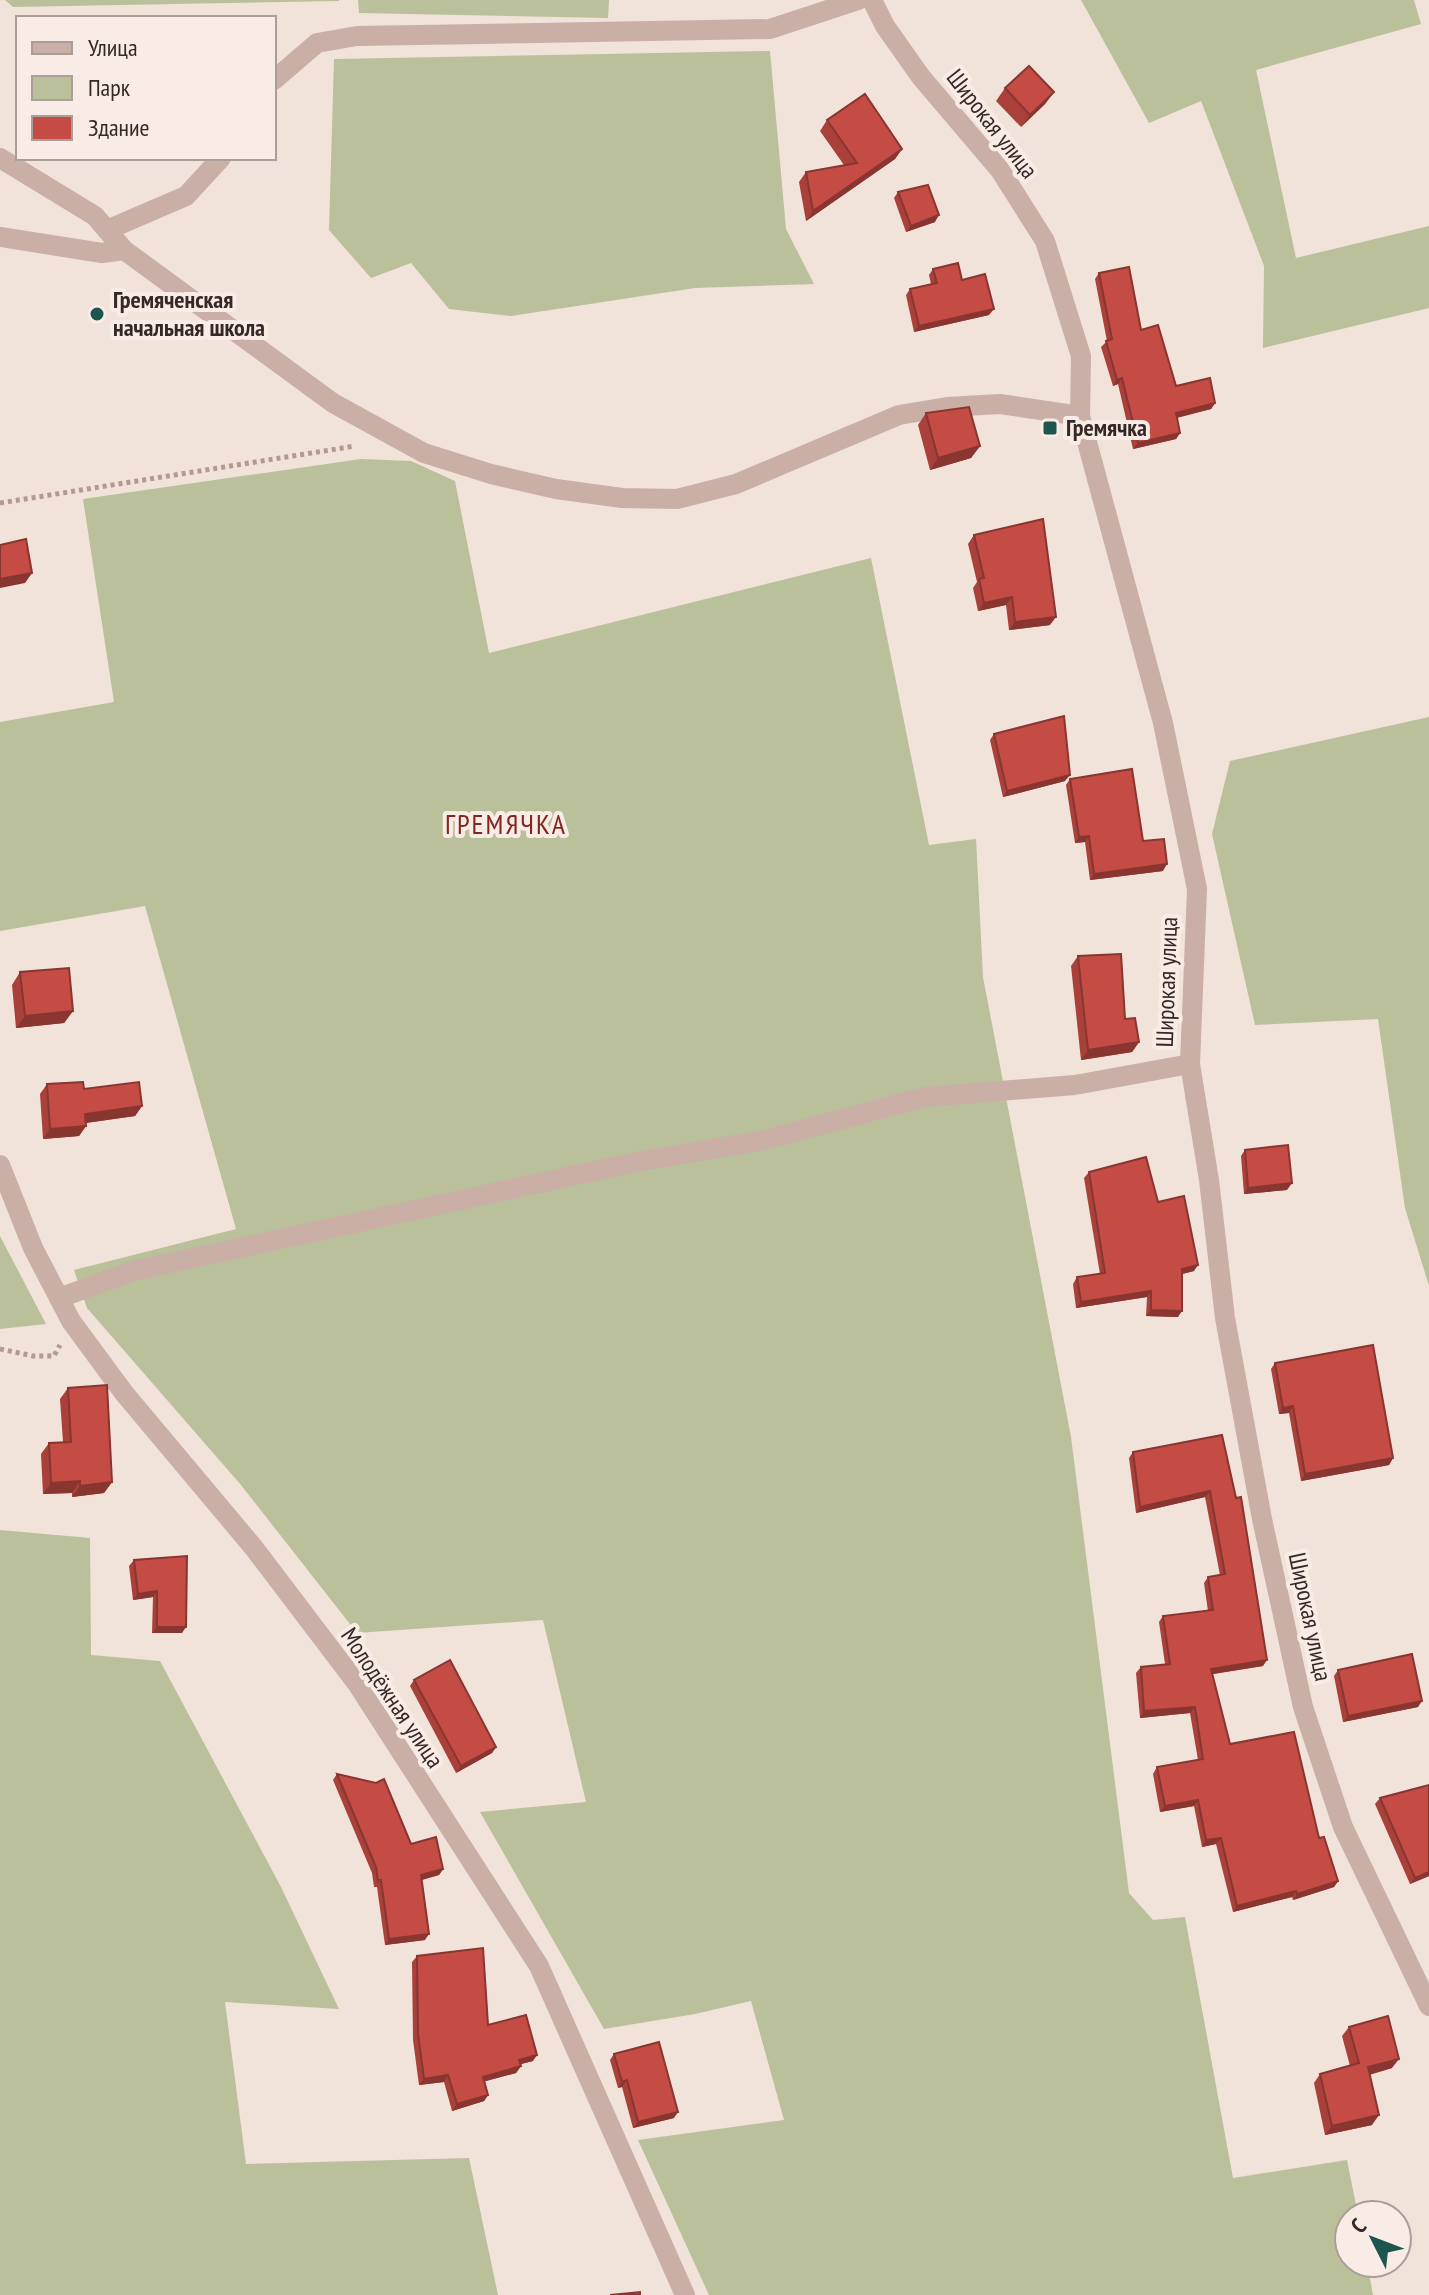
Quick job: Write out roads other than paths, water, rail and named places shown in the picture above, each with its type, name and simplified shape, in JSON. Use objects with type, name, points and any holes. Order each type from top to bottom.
[{"type":"street","points":[[276,78],[317,43],[357,36],[770,29],[858,0]]},
{"type":"street","name":"Широкая улица","points":[[872,0],[885,26],[921,77],[1000,170],[1045,241],[1081,356],[1080,416],[1163,723],[1197,889],[1190,1064],[1209,1180],[1225,1318],[1303,1707],[1343,1827],[1429,2006]]},
{"type":"street","points":[[0,158],[95,216],[124,250],[333,403],[424,453],[556,489],[622,498],[677,499],[736,484],[899,415],[947,407],[1000,404],[1080,416]]},
{"type":"street","points":[[107,230],[186,196],[219,160]]},
{"type":"street","points":[[0,237],[102,253],[124,250]]},
{"type":"street","points":[[59,1298],[133,1271],[641,1161],[764,1140],[925,1097],[1075,1085],[1190,1064]]},
{"type":"street","name":"Молодёжная улица","points":[[0,1165],[33,1248],[71,1321],[124,1393],[254,1548],[358,1685],[539,1966],[569,2026],[685,2295]]},
{"type":"place","name":"Гремяченская начальная школа","points":[[97,314]]},
{"type":"place","name":"Гремячка","points":[[1050,428]]},
{"type":"district","name":"ГРЕМЯЧКА","points":[[506,824]]}]
